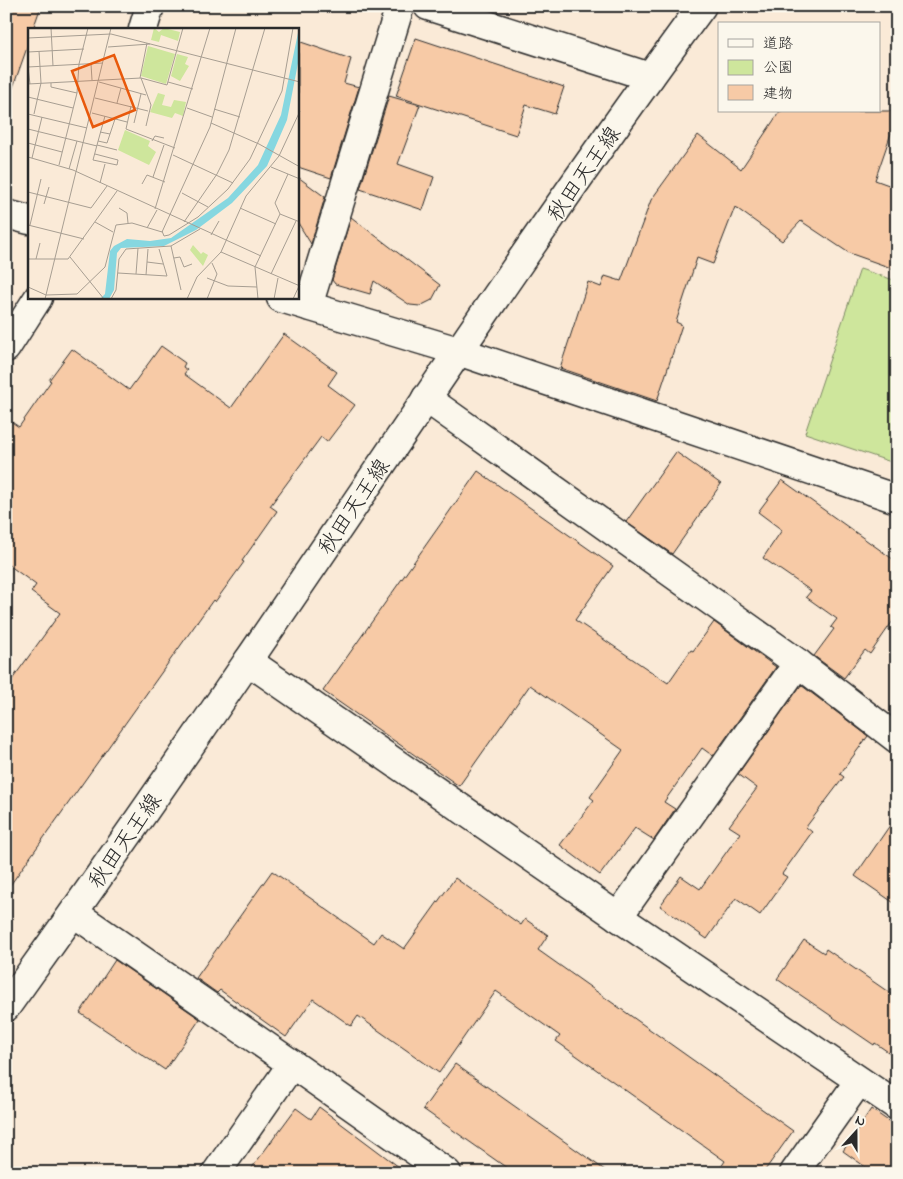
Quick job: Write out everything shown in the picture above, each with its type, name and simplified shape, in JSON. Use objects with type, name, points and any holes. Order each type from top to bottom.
[{"type":"street","points":[[143,28],[150,6]]},
{"type":"street","points":[[308,306],[400,6]]},
{"type":"street","points":[[428,6],[650,77]]},
{"type":"street","name":"秋田天王線","points":[[6,1007],[74,913],[248,661],[458,351],[702,6]]},
{"type":"street","points":[[6,214],[28,220]]},
{"type":"street","points":[[6,348],[37,299]]},
{"type":"street","points":[[284,299],[458,351],[897,499]]},
{"type":"street","points":[[426,398],[798,663],[897,739]]},
{"type":"street","points":[[248,661],[618,917],[897,1106]]},
{"type":"street","points":[[618,917],[798,663]]},
{"type":"street","points":[[74,913],[447,1173]]},
{"type":"street","points":[[216,1173],[292,1064]]},
{"type":"street","points":[[794,1173],[859,1081]]},
{"type":"green space","points":[[860,269],[897,281],[897,464],[805,433]]},
{"type":"building","points":[[6,6],[41,6],[33,28],[28,28],[28,45],[11,93],[6,93]]},
{"type":"building","points":[[416,38],[564,87],[555,114],[526,105],[516,135],[396,96]]},
{"type":"building","points":[[299,41],[351,59],[344,83],[359,87],[331,178],[299,167]]},
{"type":"building","points":[[389,96],[420,105],[398,164],[434,177],[423,210],[360,189]]},
{"type":"building","points":[[897,111],[897,116],[875,180],[897,188],[897,270],[849,253],[801,221],[782,241],[735,207],[713,264],[697,258],[676,322],[682,325],[657,401],[560,368],[588,282],[601,287],[605,276],[621,281],[651,200],[698,135],[741,169],[779,112]]},
{"type":"building","points":[[299,178],[325,197],[311,244],[299,225]]},
{"type":"building","points":[[351,217],[440,285],[432,300],[420,306],[410,305],[374,281],[370,294],[335,284],[332,280]]},
{"type":"building","points":[[284,334],[337,372],[328,385],[355,405],[327,442],[321,437],[270,506],[277,511],[242,561],[244,562],[215,602],[213,600],[6,891],[6,688],[60,613],[31,592],[36,585],[6,563],[6,418],[19,427],[51,381],[49,380],[72,349],[129,390],[161,346],[185,363],[183,367],[187,370],[184,374],[231,408]]},
{"type":"building","points":[[676,452],[721,484],[672,554],[626,522]]},
{"type":"building","points":[[478,471],[613,566],[575,620],[668,683],[691,650],[693,651],[714,622],[776,667],[713,756],[702,748],[664,802],[675,809],[654,840],[635,828],[600,875],[560,845],[594,800],[590,797],[623,750],[530,685],[459,786],[323,691]]},
{"type":"building","points":[[782,480],[897,562],[897,615],[870,654],[865,650],[844,678],[814,656],[834,629],[831,627],[837,619],[806,597],[811,591],[763,558],[782,530],[758,512]]},
{"type":"building","points":[[801,685],[868,736],[840,774],[844,777],[806,827],[812,832],[782,874],[787,877],[760,915],[736,898],[707,939],[660,906],[681,876],[700,889],[740,833],[729,826],[757,788],[738,774]]},
{"type":"building","points":[[897,815],[897,905],[855,876]]},
{"type":"building","points":[[272,871],[374,943],[381,933],[404,949],[455,878],[521,925],[525,919],[548,935],[538,950],[793,1131],[763,1173],[717,1173],[725,1161],[556,1041],[560,1036],[496,991],[439,1073],[358,1016],[351,1026],[313,999],[286,1037],[220,990],[217,993],[196,978]]},
{"type":"building","points":[[804,940],[824,953],[826,949],[897,998],[897,1058],[875,1043],[874,1045],[777,979]]},
{"type":"building","points":[[115,960],[200,1019],[165,1070],[80,1013]]},
{"type":"building","points":[[455,1064],[609,1173],[514,1173],[423,1109]]},
{"type":"building","points":[[319,1107],[407,1173],[248,1173],[296,1108],[311,1119]]},
{"type":"building","points":[[871,1109],[897,1127],[897,1173],[874,1173],[843,1151]]}]
